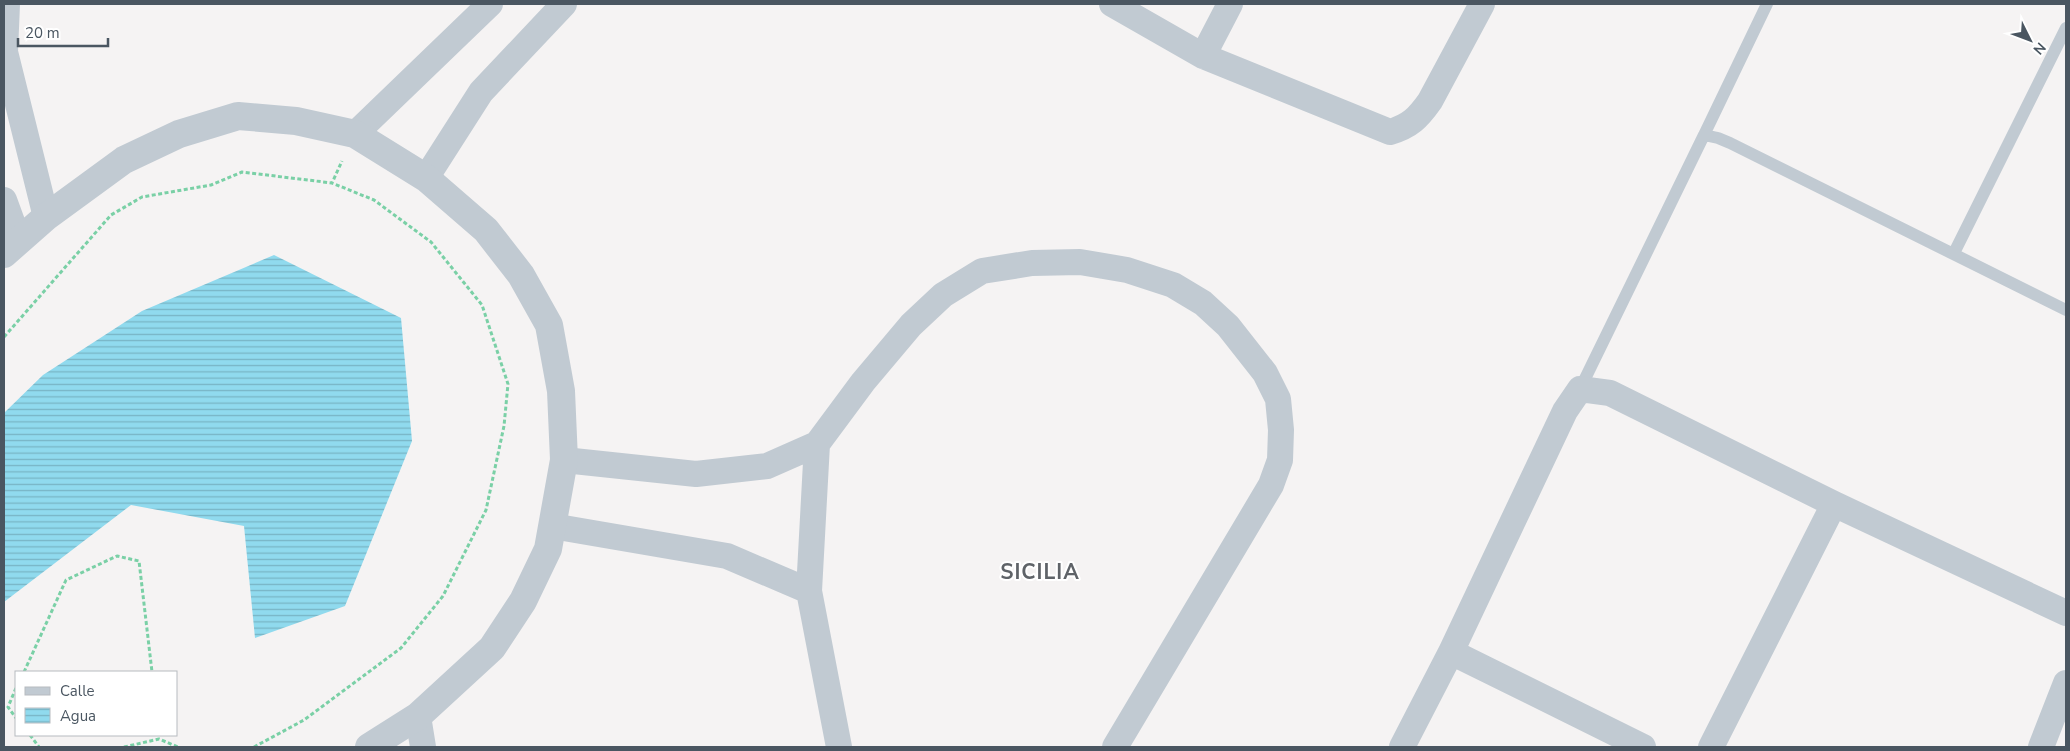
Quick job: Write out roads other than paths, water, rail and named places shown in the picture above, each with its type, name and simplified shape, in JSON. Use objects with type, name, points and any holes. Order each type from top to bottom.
[{"type":"street","points":[[7,4],[5,52],[46,217]]},
{"type":"street","points":[[355,134],[490,4]]},
{"type":"street","points":[[426,178],[481,92],[564,4]]},
{"type":"street","points":[[1112,4],[1203,56],[1390,132],[1405,127],[1420,114],[1430,101],[1482,4]]},
{"type":"street","points":[[1203,56],[1230,4]]},
{"type":"street","points":[[11,247],[46,217],[124,160],[179,134],[238,116],[296,121],[355,134],[426,178],[486,230],[522,275],[549,325],[561,391],[564,460],[548,549],[523,601],[492,648],[418,716],[369,747]]},
{"type":"street","points":[[4,200],[11,247]]},
{"type":"street","points":[[564,460],[696,474],[767,466],[817,444],[863,382],[911,325],[943,295],[982,271],[1032,263],[1080,262],[1127,270],[1173,285],[1203,304],[1228,326],[1265,373],[1278,399],[1281,430],[1280,460],[1271,485],[1115,747]]},
{"type":"street","points":[[1402,747],[1451,652],[1565,411],[1580,389],[1610,393],[1834,504],[2066,613]]},
{"type":"street","points":[[817,444],[809,591],[840,747]]},
{"type":"street","points":[[1711,747],[1834,504]]},
{"type":"street","points":[[552,526],[727,556],[809,591]]},
{"type":"street","points":[[1451,652],[1643,747]]},
{"type":"street","points":[[2041,747],[2066,683]]},
{"type":"street","points":[[418,716],[423,747]]},
{"type":"lane","points":[[1580,389],[1767,4]]},
{"type":"lane","points":[[1954,253],[2066,28]]},
{"type":"lane","points":[[1704,135],[1730,143],[2066,310]]},
{"type":"water","points":[[274,255],[401,318],[412,441],[345,606],[255,638],[244,526],[131,505],[4,602],[4,413],[43,375],[142,311]]},
{"type":"district","name":"SICILIA","points":[[1040,572]]}]
